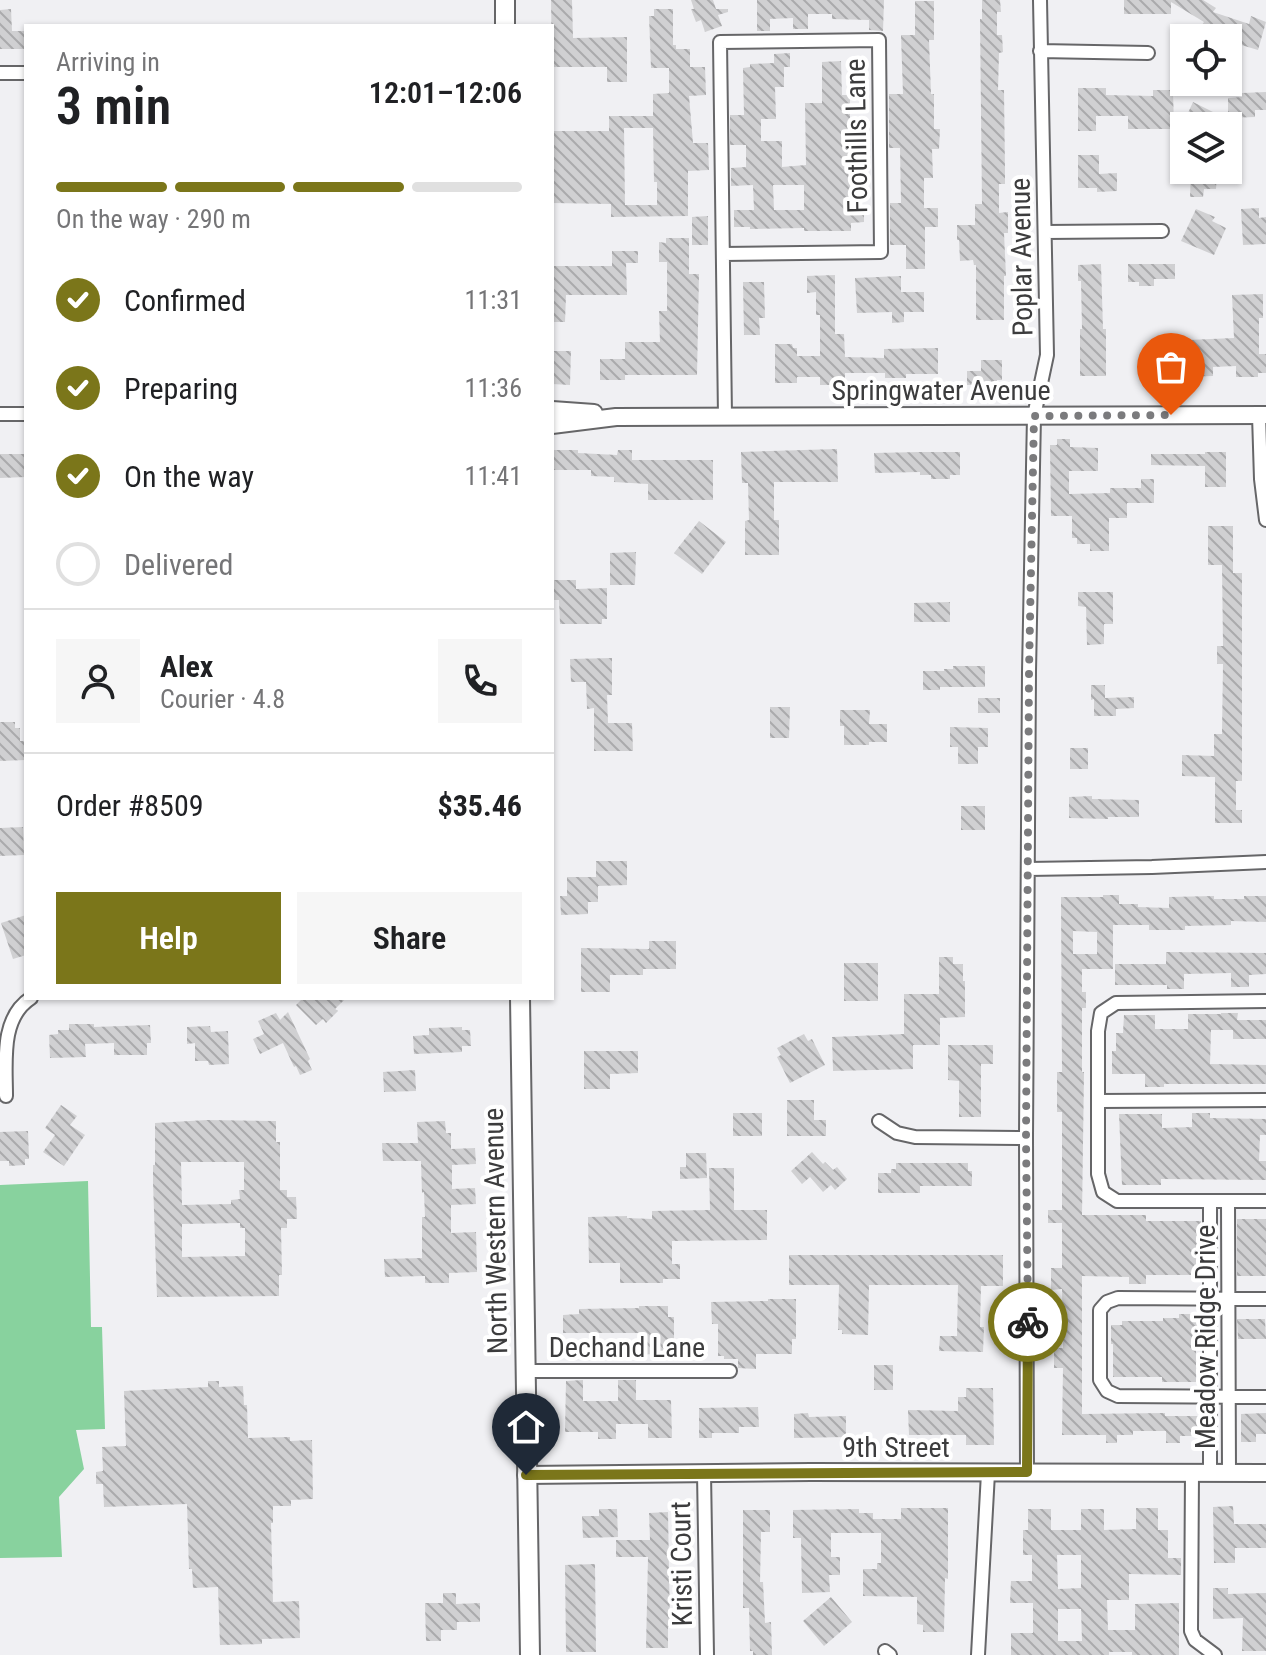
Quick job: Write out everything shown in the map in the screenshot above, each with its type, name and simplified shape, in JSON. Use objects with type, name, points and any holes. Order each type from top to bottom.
[{"type":"main road","points":[[505,0],[505,24]]},
{"type":"main road","name":"North Western Avenue","points":[[520,1000],[530,1655]]},
{"type":"street","name":"Poplar Avenue","points":[[1027,1472],[1029,672],[1034,416],[1047,355],[1040,0]]},
{"type":"street","name":"Foothills Lane","points":[[723,254],[881,252],[879,40],[720,42],[725,416]]},
{"type":"street","points":[[1040,51],[1148,53]]},
{"type":"street","points":[[0,73],[24,73]]},
{"type":"street","points":[[1045,232],[1162,231]]},
{"type":"street","name":"Springwater Avenue","points":[[554,410],[616,417]]},
{"type":"street","points":[[0,414],[24,414]]},
{"type":"street","points":[[1262,415],[1261,479],[1266,520]]},
{"type":"street","name":"Springwater Avenue","points":[[554,425],[616,417],[1262,415]]},
{"type":"street","points":[[1028,869],[1266,862]]},
{"type":"street","points":[[6,1096],[5,1039],[9,1021],[18,1007],[28,1000]]},
{"type":"street","name":"Meadow Ridge Drive","points":[[1266,1001],[1116,1003],[1101,1013],[1098,1031],[1098,1174],[1103,1192],[1117,1201],[1266,1201]]},
{"type":"street","points":[[1099,1101],[1266,1100]]},
{"type":"street","points":[[879,1121],[897,1133],[915,1137],[1026,1138]]},
{"type":"street","name":"Meadow Ridge Drive","points":[[1228,1201],[1229,1473]]},
{"type":"street","name":"Meadow Ridge Drive","points":[[1210,1202],[1210,1473]]},
{"type":"street","points":[[1266,1299],[1118,1298],[1107,1302],[1100,1310],[1100,1380],[1107,1391],[1118,1396],[1266,1397]]},
{"type":"street","name":"Dechand Lane","points":[[525,1371],[730,1371]]},
{"type":"street","name":"Kristi Court","points":[[704,1473],[707,1655]]},
{"type":"street","points":[[978,1655],[988,1473]]},
{"type":"street","points":[[1192,1473],[1191,1631],[1195,1640],[1215,1655]]},
{"type":"street","name":"9th Street","points":[[526,1475],[1266,1473]]},
{"type":"green space","points":[[88,1181],[91,1327],[102,1327],[105,1429],[76,1430],[84,1469],[59,1497],[62,1557],[0,1558],[0,1185]]},
{"type":"building","points":[[551,0],[572,0],[573,38],[627,37],[627,82],[607,82],[607,67],[554,67],[554,24],[551,24]]},
{"type":"building","points":[[691,0],[713,0],[716,9],[728,9],[728,12],[718,15],[722,26],[705,32],[701,20],[696,22]]},
{"type":"building","points":[[757,0],[884,0],[883,31],[869,30],[869,20],[832,19],[832,14],[808,14],[808,29],[793,29],[793,18],[770,19],[770,31],[757,31]]},
{"type":"building","points":[[982,0],[1000,0],[1001,12],[997,12],[997,35],[1002,35],[1003,52],[999,53],[998,90],[1004,90],[1005,184],[999,184],[999,213],[1008,212],[1008,233],[1004,233],[1004,320],[976,320],[976,265],[973,260],[960,261],[957,240],[957,225],[975,225],[975,204],[982,204]]},
{"type":"building","points":[[1124,0],[1203,0],[1216,8],[1213,12],[1249,24],[1251,16],[1266,22],[1258,50],[1242,45],[1242,24],[1203,24],[1204,22],[1171,2],[1171,14],[1124,14]]},
{"type":"building","points":[[915,1],[934,1],[934,40],[929,40],[931,94],[934,94],[934,129],[940,129],[939,149],[932,149],[933,178],[924,178],[924,208],[938,208],[938,227],[925,227],[925,269],[906,269],[906,245],[890,245],[890,203],[901,203],[900,148],[889,148],[889,94],[903,94],[901,35],[915,35]]},
{"type":"building","points":[[11,9],[12,31],[24,31],[24,49],[0,49],[0,10]]},
{"type":"building","points":[[654,9],[673,9],[673,45],[676,49],[690,49],[690,67],[705,67],[706,95],[689,96],[693,143],[708,143],[709,170],[688,171],[688,216],[611,217],[611,204],[554,203],[554,131],[609,131],[609,116],[653,116],[653,94],[669,93],[669,68],[651,68],[649,16],[654,16]],"holes":[[[624,128],[653,128],[654,182],[657,182],[657,205],[625,205]]]},
{"type":"building","points":[[790,53],[790,67],[784,67],[784,87],[775,87],[776,119],[761,119],[761,141],[782,141],[782,167],[806,165],[805,103],[822,103],[822,62],[841,61],[842,95],[850,95],[850,137],[863,136],[863,149],[853,149],[853,156],[850,156],[850,206],[864,206],[864,222],[851,223],[851,231],[734,227],[734,210],[754,210],[753,185],[731,186],[731,168],[746,167],[746,145],[730,145],[730,115],[744,115],[743,68],[750,67],[750,64],[774,63],[774,54]],"holes":[[[773,185],[804,185],[804,210],[774,210]]]},
{"type":"building","points":[[1078,88],[1106,88],[1106,95],[1153,96],[1153,90],[1170,90],[1170,96],[1173,96],[1170,129],[1128,129],[1128,116],[1096,116],[1096,131],[1078,131]]},
{"type":"building","points":[[1266,92],[1266,110],[1255,110],[1255,117],[1242,117],[1242,112],[1228,112],[1228,98],[1242,97],[1242,93]]},
{"type":"building","points":[[1193,102],[1213,112],[1188,112]]},
{"type":"building","points":[[1078,155],[1099,155],[1099,174],[1117,173],[1117,191],[1097,192],[1097,188],[1078,188]]},
{"type":"building","points":[[1190,184],[1216,184],[1216,189],[1204,189],[1203,197],[1190,197]]},
{"type":"building","points":[[1259,208],[1259,218],[1266,217],[1266,244],[1243,245],[1241,209]]},
{"type":"building","points":[[1196,209],[1215,217],[1212,221],[1226,228],[1214,255],[1181,241]]},
{"type":"building","points":[[708,216],[708,245],[692,245],[692,217]]},
{"type":"building","points":[[666,238],[689,238],[689,274],[699,274],[697,375],[625,375],[625,380],[600,380],[600,359],[625,359],[625,342],[660,342],[659,311],[667,311],[667,262],[659,262],[659,242],[666,243]]},
{"type":"building","points":[[612,251],[638,251],[638,263],[626,263],[627,295],[566,295],[565,322],[554,322],[554,266],[612,266]]},
{"type":"building","points":[[1101,264],[1106,376],[1080,376],[1082,329],[1078,265]]},
{"type":"building","points":[[1128,264],[1175,264],[1175,279],[1154,279],[1154,286],[1139,286],[1139,282],[1128,282]]},
{"type":"building","points":[[835,275],[835,334],[844,334],[845,357],[884,358],[884,349],[938,348],[938,374],[906,374],[906,378],[885,378],[885,373],[845,373],[845,385],[820,385],[820,377],[797,377],[797,383],[775,383],[775,344],[792,344],[793,348],[797,348],[797,356],[820,356],[820,315],[816,315],[816,292],[807,293],[807,276]]},
{"type":"building","points":[[901,276],[901,292],[924,292],[924,312],[904,312],[904,322],[892,323],[892,312],[857,313],[855,278]]},
{"type":"building","points":[[743,282],[764,282],[765,318],[759,318],[760,335],[744,335]]},
{"type":"building","points":[[1263,294],[1259,354],[1266,354],[1266,373],[1258,373],[1258,377],[1236,377],[1236,366],[1213,367],[1213,376],[1175,377],[1175,382],[1156,383],[1155,345],[1234,338],[1232,295]]},
{"type":"building","points":[[554,351],[571,351],[570,385],[554,384]]},
{"type":"building","points":[[981,360],[1002,360],[1002,380],[997,380],[997,388],[967,385],[967,371],[981,371]]},
{"type":"building","points":[[1057,439],[1070,439],[1070,447],[1098,448],[1098,471],[1069,471],[1069,494],[1110,493],[1110,488],[1141,488],[1141,479],[1154,479],[1154,503],[1127,503],[1127,518],[1109,518],[1109,551],[1090,551],[1090,544],[1077,544],[1077,538],[1072,538],[1072,516],[1051,516],[1050,445],[1057,445]]},
{"type":"building","points":[[837,449],[838,482],[774,482],[774,520],[779,520],[779,555],[745,555],[745,521],[749,520],[748,483],[742,483],[741,452]]},
{"type":"building","points":[[554,450],[617,455],[618,450],[632,450],[632,460],[713,460],[713,500],[648,500],[648,484],[614,482],[614,477],[591,476],[591,470],[554,470]]},
{"type":"building","points":[[960,452],[960,475],[950,475],[950,479],[931,479],[931,475],[920,475],[920,472],[875,473],[874,453]]},
{"type":"building","points":[[1226,452],[1226,487],[1205,487],[1205,466],[1151,465],[1151,454]]},
{"type":"building","points":[[0,454],[24,454],[24,477],[0,478]]},
{"type":"building","points":[[699,521],[726,542],[702,574],[674,553]]},
{"type":"building","points":[[1208,526],[1233,526],[1233,573],[1242,573],[1242,781],[1236,781],[1236,810],[1242,810],[1242,823],[1215,823],[1215,777],[1182,776],[1182,755],[1214,756],[1214,734],[1222,734],[1223,664],[1217,664],[1217,646],[1223,646],[1222,565],[1208,565]]},
{"type":"building","points":[[636,552],[635,585],[610,585],[610,553]]},
{"type":"building","points":[[554,580],[576,580],[576,589],[607,588],[607,619],[602,619],[602,624],[560,624],[559,600],[554,600]]},
{"type":"building","points":[[1078,592],[1113,592],[1113,624],[1104,624],[1104,644],[1087,645],[1086,607],[1078,606]]},
{"type":"building","points":[[950,602],[950,622],[914,622],[914,603]]},
{"type":"building","points":[[612,658],[612,695],[607,695],[608,723],[632,723],[633,751],[594,751],[594,708],[587,709],[586,682],[571,682],[570,659]]},
{"type":"building","points":[[953,666],[985,666],[985,687],[923,690],[923,671],[944,671],[953,669]]},
{"type":"building","points":[[1091,685],[1105,685],[1105,698],[1134,697],[1134,708],[1116,709],[1116,716],[1094,716]]},
{"type":"building","points":[[978,698],[1000,698],[1000,713],[978,713]]},
{"type":"building","points":[[770,707],[790,707],[789,738],[770,738]]},
{"type":"building","points":[[840,710],[870,710],[869,724],[887,724],[887,742],[844,745]]},
{"type":"building","points":[[0,722],[15,722],[15,728],[20,728],[20,741],[24,741],[24,760],[0,761]]},
{"type":"building","points":[[950,727],[988,728],[988,747],[978,747],[978,764],[958,764],[958,747],[950,747]]},
{"type":"building","points":[[1070,748],[1088,748],[1088,769],[1070,769]]},
{"type":"building","points":[[1092,796],[1092,799],[1139,800],[1139,817],[1069,818],[1069,797]]},
{"type":"building","points":[[961,806],[985,806],[985,830],[961,830]]},
{"type":"building","points":[[23,827],[24,855],[0,856],[0,828]]},
{"type":"building","points":[[596,861],[627,861],[627,885],[598,886],[598,902],[588,902],[588,914],[561,915],[560,896],[567,896],[567,877],[596,877]]},
{"type":"building","points":[[1119,895],[1119,904],[1169,908],[1169,897],[1244,899],[1244,896],[1266,896],[1266,922],[1231,921],[1231,925],[1185,926],[1185,930],[1149,930],[1149,925],[1113,925],[1113,969],[1082,969],[1086,1008],[1082,1008],[1082,1215],[1146,1215],[1146,1221],[1201,1221],[1201,1275],[1146,1275],[1146,1284],[1129,1284],[1129,1277],[1082,1276],[1082,1414],[1201,1416],[1201,1436],[1180,1436],[1180,1443],[1166,1443],[1166,1431],[1133,1431],[1133,1435],[1117,1435],[1117,1443],[1106,1443],[1106,1435],[1062,1435],[1063,1368],[1054,1368],[1054,1348],[1063,1348],[1062,1289],[1051,1290],[1051,1268],[1062,1268],[1062,1223],[1048,1223],[1048,1210],[1062,1210],[1062,1112],[1057,1112],[1057,1072],[1062,1072],[1061,897]],"holes":[[[1073,931],[1097,932],[1097,954],[1073,954]]]},
{"type":"building","points":[[24,916],[24,956],[13,959],[1,923]]},
{"type":"building","points":[[649,941],[676,941],[676,969],[643,969],[643,975],[610,975],[610,992],[581,992],[581,948],[649,949]]},
{"type":"building","points":[[1166,952],[1266,953],[1266,974],[1249,975],[1249,987],[1231,987],[1231,973],[1184,974],[1184,989],[1167,989],[1167,985],[1115,985],[1115,964],[1166,964]]},
{"type":"building","points":[[939,957],[953,957],[953,964],[963,964],[965,981],[965,1017],[940,1018],[940,1045],[913,1045],[913,1069],[833,1071],[832,1037],[904,1034],[904,994],[939,994]]},
{"type":"building","points":[[844,963],[878,963],[878,1001],[844,1001]]},
{"type":"building","points":[[301,1000],[344,1000],[326,1023],[323,1019],[316,1025],[296,1005]]},
{"type":"building","points":[[288,1012],[310,1059],[312,1070],[300,1075],[283,1043],[260,1054],[253,1039],[264,1034],[258,1021],[276,1013],[280,1020]]},
{"type":"building","points":[[1238,1013],[1237,1020],[1266,1020],[1266,1039],[1233,1039],[1233,1030],[1211,1030],[1210,1064],[1266,1065],[1266,1084],[1164,1084],[1164,1087],[1145,1087],[1145,1074],[1112,1074],[1112,1051],[1116,1051],[1116,1033],[1123,1033],[1124,1015],[1155,1015],[1155,1029],[1188,1029],[1188,1014]]},
{"type":"building","points":[[69,1024],[94,1024],[94,1027],[150,1025],[151,1043],[147,1043],[147,1055],[114,1055],[114,1043],[85,1044],[86,1057],[50,1058],[49,1035],[58,1034],[58,1030],[69,1030]]},
{"type":"building","points":[[210,1026],[211,1032],[228,1031],[229,1064],[209,1065],[208,1061],[195,1061],[195,1043],[187,1044],[187,1027]]},
{"type":"building","points":[[462,1027],[462,1030],[470,1030],[471,1046],[462,1046],[462,1052],[414,1054],[413,1036],[429,1035],[429,1028]]},
{"type":"building","points":[[804,1034],[808,1041],[812,1039],[825,1065],[790,1083],[777,1057],[781,1055],[777,1048]]},
{"type":"building","points":[[948,1045],[993,1045],[993,1064],[981,1064],[981,1117],[959,1117],[959,1081],[948,1080]]},
{"type":"building","points":[[584,1051],[638,1051],[638,1073],[610,1074],[610,1089],[584,1089]]},
{"type":"building","points":[[415,1070],[416,1091],[384,1092],[383,1072]]},
{"type":"building","points":[[787,1100],[814,1100],[814,1120],[826,1120],[826,1136],[787,1136]]},
{"type":"building","points":[[61,1105],[77,1116],[70,1125],[85,1135],[64,1166],[43,1152],[55,1135],[45,1128]]},
{"type":"building","points":[[733,1113],[762,1113],[762,1136],[733,1136]]},
{"type":"building","points":[[1192,1113],[1210,1113],[1210,1118],[1266,1119],[1266,1135],[1260,1135],[1259,1161],[1266,1161],[1266,1180],[1161,1179],[1161,1185],[1122,1185],[1119,1114],[1162,1114],[1162,1128],[1192,1127]]},
{"type":"building","points":[[276,1121],[276,1142],[280,1142],[280,1190],[287,1190],[287,1197],[296,1197],[297,1219],[287,1219],[287,1228],[281,1228],[279,1296],[157,1297],[153,1182],[155,1123]],"holes":[[[181,1162],[244,1162],[244,1190],[239,1190],[240,1199],[231,1200],[231,1204],[182,1205]],[[240,1223],[240,1228],[245,1228],[245,1256],[182,1257],[182,1224]]]},
{"type":"building","points":[[445,1121],[446,1133],[451,1133],[451,1149],[475,1148],[476,1164],[452,1165],[452,1189],[475,1188],[476,1204],[451,1205],[451,1233],[476,1232],[477,1272],[449,1273],[449,1283],[425,1283],[425,1276],[385,1277],[384,1259],[422,1258],[422,1217],[425,1217],[421,1161],[383,1161],[382,1143],[418,1143],[417,1122]]},
{"type":"building","points":[[28,1131],[29,1159],[25,1159],[25,1165],[9,1166],[9,1161],[0,1161],[0,1132]]},
{"type":"building","points":[[812,1152],[833,1170],[837,1167],[847,1179],[835,1190],[831,1185],[823,1192],[810,1177],[802,1184],[791,1171]]},
{"type":"building","points":[[686,1153],[706,1153],[707,1178],[680,1179],[680,1167],[686,1167]]},
{"type":"building","points":[[896,1163],[968,1163],[968,1171],[972,1171],[972,1186],[920,1186],[920,1193],[878,1193],[878,1173],[891,1173],[891,1169],[896,1169]]},
{"type":"building","points":[[709,1168],[734,1168],[734,1210],[767,1210],[767,1240],[672,1241],[672,1264],[680,1264],[680,1279],[663,1279],[663,1283],[620,1283],[620,1263],[589,1263],[588,1217],[652,1219],[652,1211],[710,1210]]},
{"type":"building","points":[[1237,1219],[1266,1219],[1266,1276],[1237,1276]]},
{"type":"building","points":[[789,1255],[1003,1255],[1003,1286],[981,1286],[983,1352],[939,1351],[940,1336],[957,1336],[958,1285],[869,1285],[868,1335],[842,1334],[842,1330],[838,1330],[839,1285],[789,1285]]},
{"type":"building","points":[[796,1299],[796,1339],[792,1339],[792,1354],[756,1354],[756,1369],[738,1368],[738,1359],[718,1356],[718,1324],[712,1324],[711,1302]]},
{"type":"building","points":[[668,1306],[668,1317],[674,1317],[674,1355],[639,1354],[639,1333],[563,1333],[563,1315],[579,1314],[579,1309]]},
{"type":"building","points":[[1179,1314],[1200,1314],[1196,1382],[1162,1382],[1162,1377],[1113,1377],[1111,1325],[1122,1325],[1122,1321],[1163,1321],[1163,1318],[1179,1318]]},
{"type":"building","points":[[1237,1319],[1265,1319],[1266,1339],[1238,1339]]},
{"type":"building","points":[[874,1365],[893,1365],[893,1390],[874,1390]]},
{"type":"building","points":[[583,1380],[583,1401],[618,1401],[618,1380],[636,1380],[636,1400],[671,1400],[672,1438],[648,1438],[648,1424],[616,1424],[616,1439],[598,1439],[598,1432],[565,1432],[566,1381]]},
{"type":"building","points":[[208,1381],[219,1381],[219,1387],[243,1386],[248,1438],[312,1440],[313,1499],[291,1500],[291,1506],[273,1506],[271,1523],[273,1602],[299,1601],[300,1638],[262,1639],[262,1644],[220,1645],[218,1587],[193,1588],[192,1569],[189,1569],[187,1504],[104,1507],[103,1484],[96,1484],[96,1472],[103,1471],[102,1447],[126,1446],[124,1391],[208,1387]]},
{"type":"building","points":[[966,1388],[993,1388],[994,1445],[966,1445],[966,1435],[909,1435],[908,1410],[958,1411],[958,1397],[966,1397]]},
{"type":"building","points":[[758,1407],[759,1427],[739,1427],[739,1433],[712,1433],[712,1438],[699,1438],[699,1408]]},
{"type":"building","points":[[808,1413],[809,1417],[846,1416],[846,1437],[794,1438],[794,1414]]},
{"type":"building","points":[[1266,1413],[1266,1434],[1256,1434],[1256,1442],[1241,1442],[1241,1414]]},
{"type":"building","points":[[1233,1506],[1234,1524],[1266,1524],[1266,1548],[1235,1548],[1235,1563],[1214,1563],[1213,1507]]},
{"type":"building","points":[[901,1508],[948,1508],[944,1632],[923,1632],[923,1625],[917,1624],[917,1597],[863,1596],[863,1569],[877,1569],[877,1563],[881,1563],[881,1533],[831,1533],[831,1557],[840,1557],[840,1575],[829,1575],[830,1592],[802,1593],[801,1538],[793,1538],[793,1510],[859,1509],[859,1513],[873,1513],[873,1519],[901,1519]]},
{"type":"building","points":[[1136,1508],[1158,1508],[1158,1530],[1168,1530],[1168,1558],[1181,1558],[1181,1575],[1129,1574],[1129,1600],[1107,1600],[1108,1630],[1135,1630],[1135,1604],[1179,1603],[1179,1655],[1109,1652],[1109,1655],[1011,1655],[1011,1633],[1033,1633],[1033,1603],[1010,1603],[1011,1581],[1032,1581],[1032,1555],[1023,1555],[1023,1530],[1028,1530],[1028,1509],[1051,1509],[1051,1530],[1081,1530],[1081,1509],[1104,1509],[1104,1530],[1136,1529]],"holes":[[[1057,1555],[1081,1555],[1081,1588],[1058,1589]],[[1058,1609],[1081,1609],[1082,1641],[1058,1641]]]},
{"type":"building","points":[[599,1509],[617,1509],[618,1537],[583,1538],[582,1516],[599,1516]]},
{"type":"building","points":[[743,1510],[770,1510],[770,1532],[761,1532],[760,1582],[763,1582],[765,1623],[771,1622],[772,1655],[753,1655],[750,1651],[749,1608],[743,1608]]},
{"type":"building","points":[[668,1512],[668,1648],[646,1648],[648,1557],[616,1557],[616,1540],[650,1540],[649,1513]]},
{"type":"building","points":[[595,1564],[596,1652],[566,1652],[565,1565]]},
{"type":"building","points":[[1213,1588],[1228,1588],[1228,1594],[1266,1593],[1266,1651],[1242,1651],[1243,1618],[1213,1619]]},
{"type":"building","points":[[443,1593],[456,1593],[456,1604],[480,1603],[480,1622],[457,1622],[457,1630],[441,1630],[441,1641],[426,1641],[425,1603],[443,1603]]},
{"type":"building","points":[[831,1597],[852,1622],[824,1646],[803,1621]]},
{"type":"way so far","points":[[1028,1322],[1029,672],[1034,416],[1171,415]]},
{"type":"route","points":[[526,1475],[1027,1472],[1028,1322]]}]
